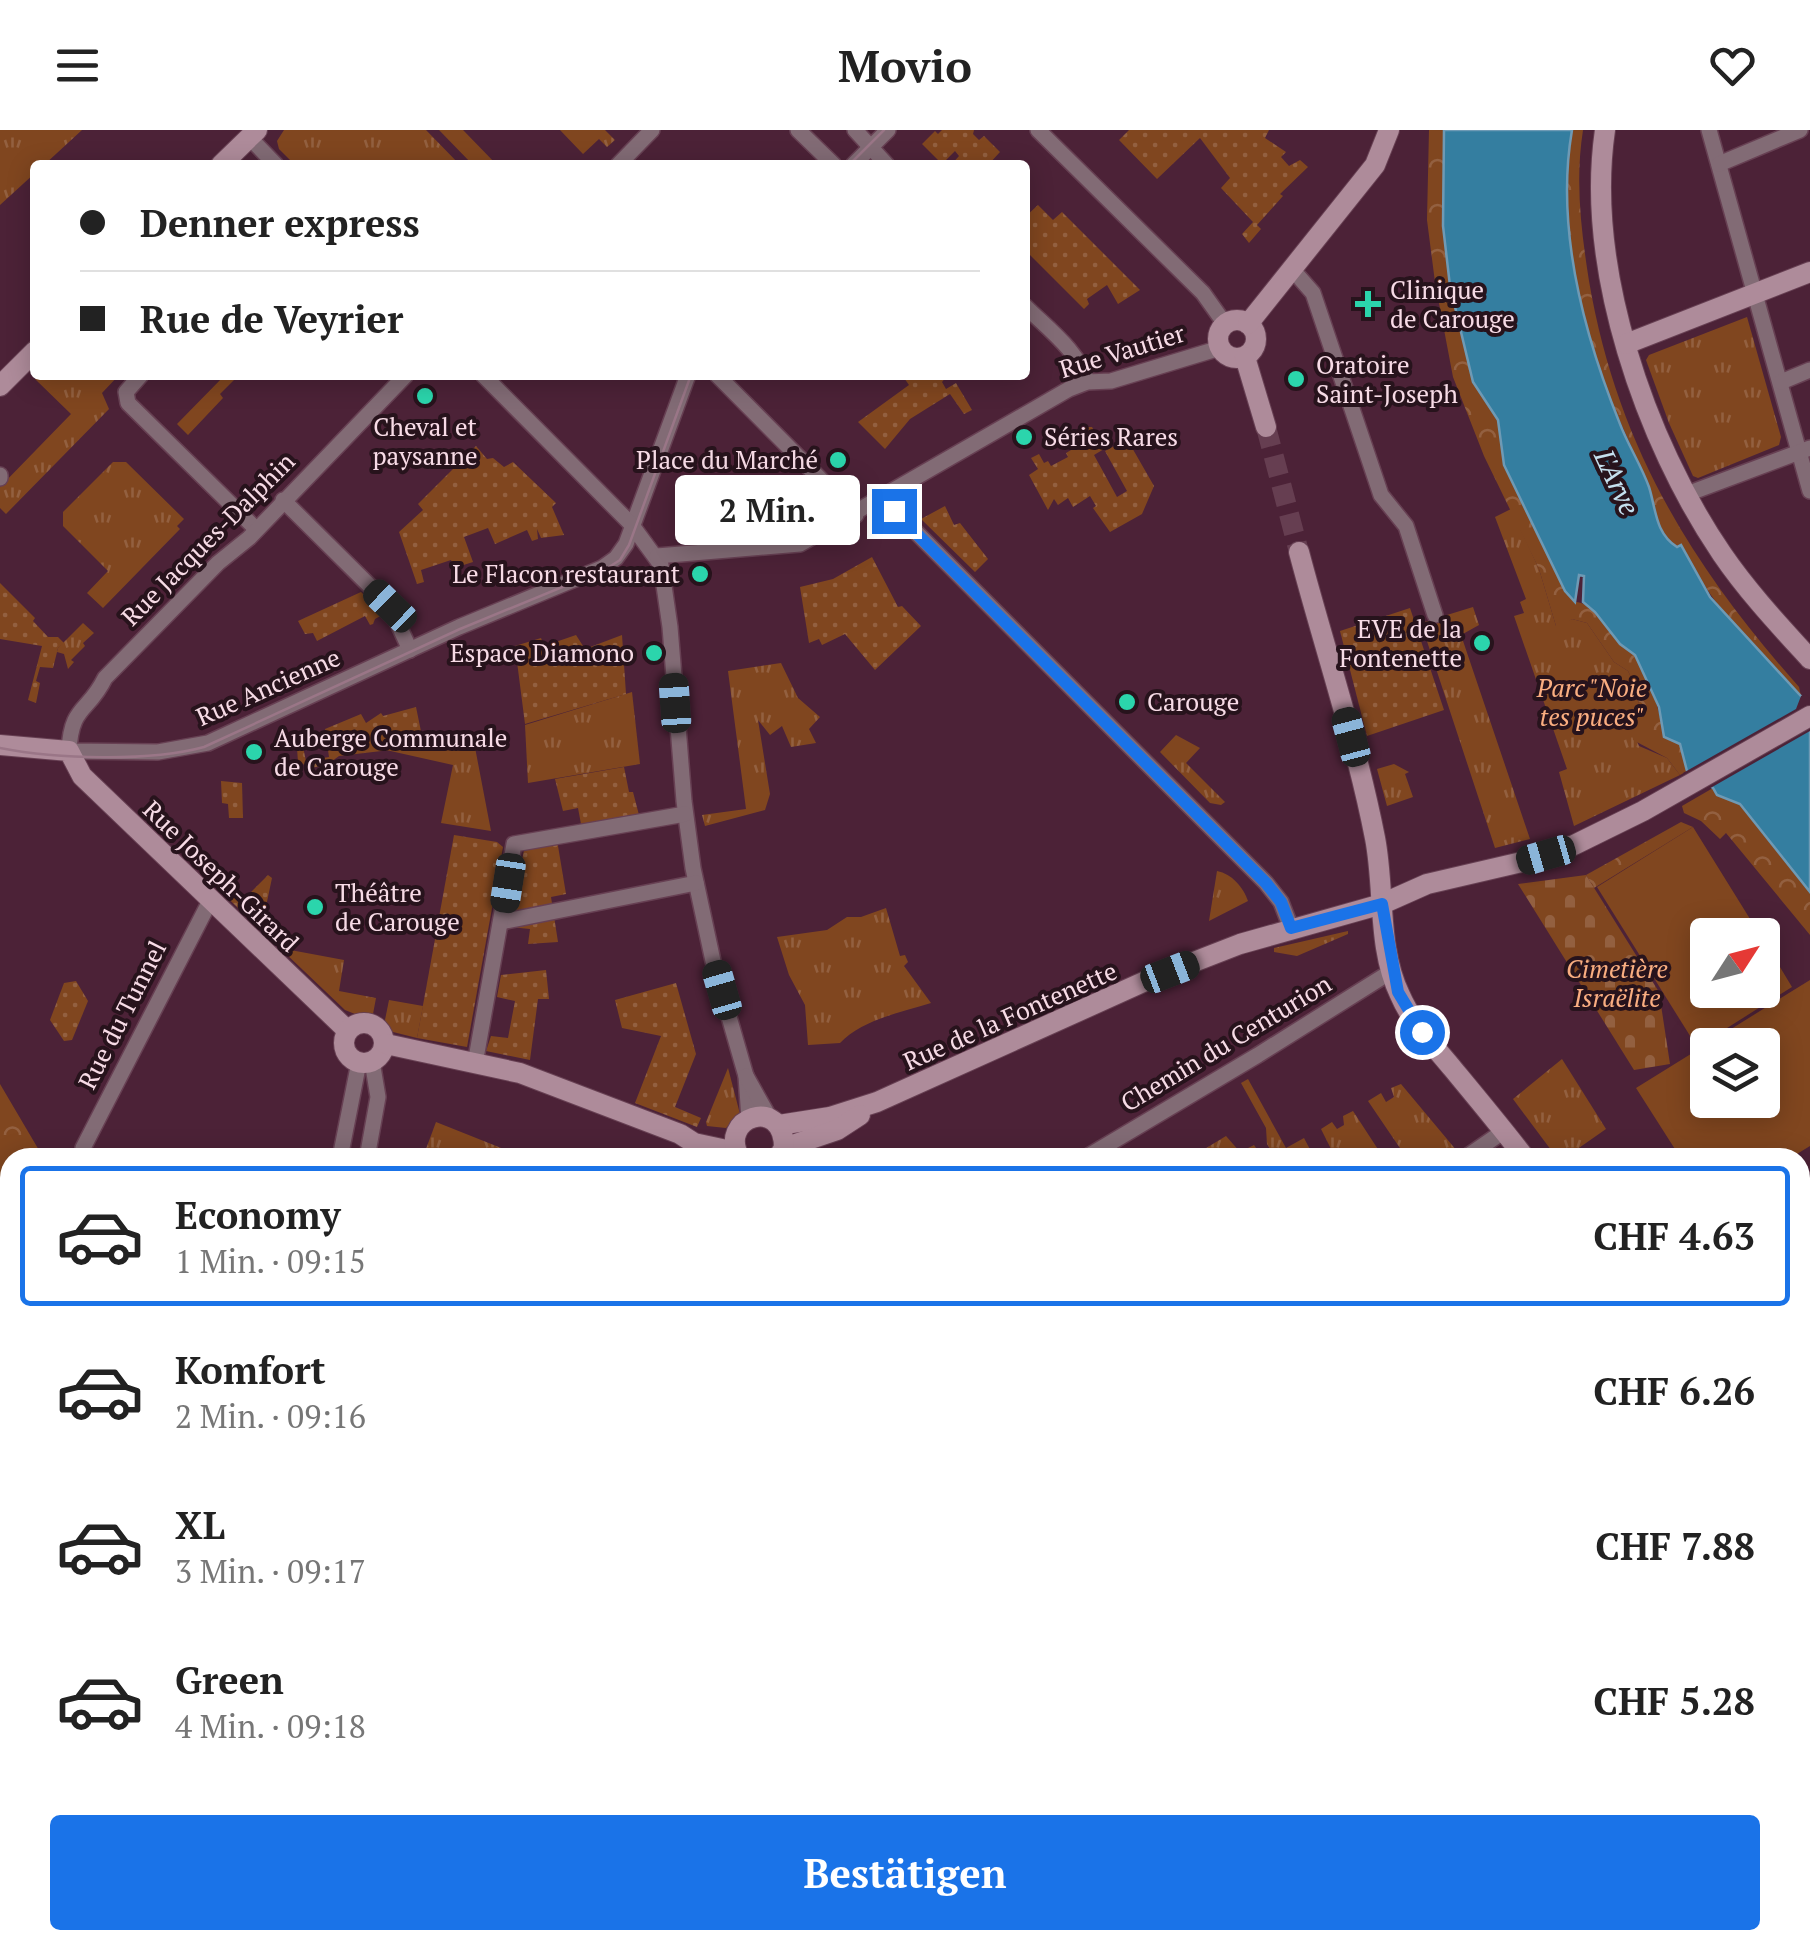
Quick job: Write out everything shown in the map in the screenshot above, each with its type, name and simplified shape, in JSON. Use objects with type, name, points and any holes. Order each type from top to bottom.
[{"type":"street","points":[[623,160],[652,130]]},
{"type":"street","points":[[798,130],[829,160]]},
{"type":"street","points":[[856,130],[882,160]]},
{"type":"street","points":[[858,160],[888,130]]},
{"type":"street","points":[[1038,130],[1203,293],[1226,324]]},
{"type":"street","points":[[1248,324],[1374,165],[1389,130]]},
{"type":"street","points":[[1605,130],[1602,218],[1626,344],[1656,429],[1686,494],[1723,556],[1763,609],[1810,659]]},
{"type":"street","points":[[1709,130],[1780,382],[1805,450],[1810,491]]},
{"type":"street","points":[[1719,164],[1800,130]]},
{"type":"street","points":[[226,160],[253,134],[272,160]]},
{"type":"street","points":[[1292,270],[1313,293],[1381,496],[1406,526],[1434,615]]},
{"type":"street","points":[[1626,344],[1810,272]]},
{"type":"street","points":[[1030,311],[1076,360],[1087,382]]},
{"type":"street","points":[[1236,320],[1248,324],[1254,330],[1255,346],[1245,357],[1230,358],[1220,348],[1218,334],[1236,320]]},
{"type":"street","name":"Rue Vautier","points":[[658,556],[796,545],[856,515],[1069,388],[1111,380],[1220,348]]},
{"type":"street","points":[[0,386],[30,355]]},
{"type":"street","points":[[1245,357],[1266,426]]},
{"type":"street","points":[[1780,382],[1810,370]]},
{"type":"street","points":[[137,380],[126,392],[128,403],[255,528]]},
{"type":"street","name":"Rue Jacques-Dalphin","points":[[69,751],[72,722],[105,678],[401,380]]},
{"type":"street","points":[[488,380],[658,556],[668,607],[685,814],[696,883],[758,1122],[784,1138],[782,1148]]},
{"type":"street","name":"Rue Ancienne","points":[[0,745],[158,752],[198,746],[607,565],[624,549],[686,380]]},
{"type":"street","points":[[721,380],[856,515]]},
{"type":"street","points":[[1686,494],[1805,450]]},
{"type":"street","points":[[883,499],[1266,883],[1281,902],[1291,928]]},
{"type":"street","points":[[283,500],[390,606],[410,650]]},
{"type":"street","points":[[1299,552],[1365,792],[1381,870],[1392,971],[1409,1014],[1517,1148]]},
{"type":"street","name":"Rue de la Fontenette","points":[[758,1122],[830,1117],[877,1102],[1240,944],[1382,904],[1427,884],[1568,848],[1670,796],[1810,716]]},
{"type":"street","name":"Rue Joseph-Girard","points":[[69,751],[82,776],[347,1030]]},
{"type":"street","points":[[475,1064],[514,844],[685,814]]},
{"type":"street","points":[[502,922],[696,883]]},
{"type":"street","name":"Rue du Tunnel","points":[[83,1148],[210,901]]},
{"type":"street","name":"Chemin du Centurion","points":[[1101,1148],[1392,971]]},
{"type":"street","points":[[343,1148],[372,1056],[382,1034],[370,1024],[357,1024],[347,1030],[345,1049],[372,1056],[475,1064],[520,1074],[712,1148]]},
{"type":"street","points":[[369,1148],[378,1098],[372,1056]]},
{"type":"street","name":"Rue de la Fontenette","points":[[793,1148],[849,1124],[877,1102]]},
{"type":"street","points":[[680,1134],[718,1134],[758,1122]]},
{"type":"street","points":[[735,1148],[734,1144],[758,1122]]},
{"type":"street","points":[[1479,1148],[1504,1131]]},
{"type":"street","points":[[813,1148],[818,1138]]},
{"type":"green space","points":[[0,130],[82,130],[49,160],[30,160],[30,178],[0,205]]},
{"type":"green space","points":[[284,130],[426,130],[455,160],[290,160],[277,141]]},
{"type":"green space","points":[[439,130],[463,130],[492,160],[468,160]]},
{"type":"green space","points":[[560,130],[605,130],[615,140],[607,147],[599,139],[583,154]]},
{"type":"green space","points":[[942,130],[974,130],[979,140],[984,136],[1000,152],[993,160],[955,160],[959,156],[955,151],[946,160],[938,160],[922,144],[935,131],[938,134]]},
{"type":"green space","points":[[1129,130],[1269,130],[1265,138],[1286,152],[1281,157],[1289,166],[1300,160],[1308,167],[1280,194],[1283,196],[1257,225],[1261,229],[1249,243],[1242,234],[1253,222],[1221,188],[1230,178],[1200,138],[1157,179],[1119,140]]},
{"type":"green space","points":[[1429,130],[1444,130],[1443,226],[1450,286],[1473,382],[1498,420],[1504,465],[1565,590],[1575,602],[1595,612],[1644,671],[1664,737],[1680,743],[1687,771],[1680,775],[1667,758],[1633,740],[1631,727],[1639,704],[1628,671],[1614,662],[1587,623],[1572,619],[1559,628],[1556,626],[1539,569],[1484,456],[1453,377],[1427,220]]},
{"type":"green space","points":[[1572,130],[1583,130],[1580,206],[1589,281],[1618,396],[1639,449],[1692,548],[1799,687],[1801,696],[1732,623],[1695,569],[1660,529],[1648,485],[1593,354],[1582,311],[1568,206]]},
{"type":"green space","points":[[1038,205],[1053,220],[1062,212],[1140,290],[1118,304],[1107,285],[1087,299],[1089,304],[1084,309],[1030,255],[1030,212]]},
{"type":"green space","points":[[1747,317],[1781,437],[1779,445],[1698,478],[1693,476],[1669,423],[1646,360],[1649,355]]},
{"type":"green space","points":[[36,380],[114,380],[102,393],[109,409],[6,514],[0,508],[0,487],[71,414]]},
{"type":"green space","points":[[220,380],[234,380],[220,394],[223,398],[188,435],[177,424]]},
{"type":"green space","points":[[906,380],[944,380],[946,389],[956,383],[972,410],[964,414],[950,394],[910,419],[885,449],[858,422],[909,385]]},
{"type":"green space","points":[[1092,427],[1104,449],[1094,455],[1117,497],[1127,491],[1105,451],[1127,439],[1154,486],[1142,514],[1110,532],[1093,508],[1096,506],[1090,496],[1073,507],[1068,498],[1058,505],[1054,499],[1048,510],[1029,475],[1038,469],[1031,458],[1039,454],[1051,466],[1068,457],[1066,453],[1076,447],[1071,439]]},
{"type":"green space","points":[[476,446],[487,459],[493,458],[504,467],[513,462],[556,503],[552,507],[564,535],[541,538],[537,529],[538,539],[532,541],[527,530],[495,544],[488,528],[464,537],[473,562],[454,568],[451,560],[421,570],[424,582],[417,584],[399,532],[423,510],[418,504]]},
{"type":"green space","points":[[113,462],[126,462],[184,519],[177,526],[180,529],[103,608],[87,593],[108,571],[63,526],[63,512]]},
{"type":"green space","points":[[945,506],[954,525],[960,523],[988,559],[975,572],[921,519]]},
{"type":"green space","name":"Parc \"Noie tes puces\"","points":[[1511,509],[1539,569],[1556,626],[1572,619],[1587,623],[1614,662],[1628,671],[1639,704],[1631,727],[1639,746],[1667,758],[1680,775],[1574,826],[1559,772],[1567,769],[1514,616],[1524,613],[1520,602],[1526,599],[1495,517]]},
{"type":"green space","points":[[872,557],[898,607],[902,606],[921,626],[875,670],[845,634],[822,645],[819,639],[809,643],[800,587],[833,579]]},
{"type":"green space","points":[[0,583],[48,637],[58,637],[64,643],[58,648],[53,668],[40,667],[36,703],[28,700],[42,646],[0,639]]},
{"type":"green space","points":[[361,592],[384,614],[373,624],[365,616],[317,641],[313,633],[305,634],[298,621]]},
{"type":"green space","points":[[1473,607],[1479,625],[1461,635],[1530,839],[1495,848],[1421,623]]},
{"type":"green space","points":[[1410,608],[1444,710],[1367,736],[1340,631]]},
{"type":"green space","points":[[83,623],[94,633],[83,643],[85,646],[68,669],[58,648]]},
{"type":"green space","points":[[576,635],[585,649],[622,635],[626,694],[525,724],[515,646],[541,638],[544,646]]},
{"type":"green space","points":[[781,663],[798,698],[820,717],[809,729],[816,743],[791,747],[782,726],[770,735],[758,720],[770,794],[765,810],[705,826],[702,815],[746,809],[728,671]]},
{"type":"green space","points":[[632,692],[640,764],[528,783],[525,725]]},
{"type":"green space","points":[[416,707],[424,746],[339,756],[312,768],[298,762],[297,748],[303,747],[306,761],[329,757],[325,729],[361,714],[366,723],[381,713],[383,716]]},
{"type":"green space","points":[[1176,735],[1200,748],[1186,763],[1225,802],[1221,805],[1210,803],[1160,752]]},
{"type":"green space","points":[[473,737],[491,831],[441,823],[453,765],[386,750]]},
{"type":"green space","points":[[1394,764],[1409,772],[1405,774],[1413,797],[1387,806],[1377,769]]},
{"type":"green space","points":[[624,767],[639,815],[581,824],[578,808],[563,811],[555,779]]},
{"type":"green space","points":[[221,781],[242,783],[243,818],[229,818],[228,804],[222,803]]},
{"type":"green space","points":[[1713,788],[1717,795],[1740,804],[1810,892],[1810,935],[1726,833],[1720,839],[1701,821],[1684,813],[1682,806]]},
{"type":"green space","points":[[1681,822],[1693,827],[1594,888],[1586,875]]},
{"type":"green space","points":[[1693,827],[1749,918],[1690,918],[1690,1008],[1759,1008],[1727,1028],[1690,1028],[1690,1036],[1597,887]]},
{"type":"green space","points":[[454,835],[497,842],[503,847],[467,1047],[417,1038]]},
{"type":"green space","points":[[557,840],[566,894],[551,897],[558,942],[528,944],[530,929],[510,927],[525,846]]},
{"type":"green space","points":[[218,870],[246,897],[268,875],[272,878],[261,930],[209,880]]},
{"type":"green space","points":[[1217,871],[1236,882],[1248,901],[1209,921]]},
{"type":"green space","name":"Cimetière Israëlite","points":[[1586,875],[1659,992],[1670,1064],[1634,1070],[1518,884]]},
{"type":"green space","points":[[886,908],[900,956],[905,955],[908,962],[904,966],[931,1003],[871,1023],[840,1043],[808,1045],[805,1005],[789,975],[777,937],[827,930],[847,917],[861,917]]},
{"type":"green space","points":[[1348,931],[1297,956],[1274,952],[1274,948]]},
{"type":"green space","points":[[285,949],[344,960],[339,991],[376,998],[373,1014],[345,1010]]},
{"type":"green space","points":[[1780,967],[1792,987],[1780,995]]},
{"type":"green space","points":[[546,970],[549,999],[538,999],[530,1060],[486,1051],[491,1036],[508,1038],[515,1001],[497,997],[501,975]]},
{"type":"green space","points":[[1810,980],[1810,1146],[1674,1148],[1636,1088],[1690,1054],[1690,1118],[1780,1118],[1780,1028],[1733,1028],[1765,1008],[1780,1008],[1780,999]]},
{"type":"green space","points":[[76,981],[88,1001],[72,1040],[64,1041],[50,1020],[64,983]]},
{"type":"green space","points":[[676,983],[696,1054],[675,1107],[701,1118],[697,1127],[635,1103],[661,1036],[622,1028],[615,1000]]},
{"type":"green space","points":[[389,1000],[423,1006],[417,1038],[389,1031],[385,1020]]},
{"type":"green space","points":[[1562,1059],[1606,1129],[1579,1148],[1550,1148],[1513,1099]]},
{"type":"green space","points":[[728,1068],[740,1114],[726,1128],[707,1126],[706,1122]]},
{"type":"green space","points":[[1248,1079],[1286,1148],[1269,1148],[1266,1128],[1241,1083]]},
{"type":"green space","points":[[0,1084],[38,1148],[0,1148]]},
{"type":"green space","points":[[1401,1084],[1454,1148],[1400,1148],[1368,1101],[1381,1093],[1386,1102],[1394,1097],[1391,1088]]},
{"type":"green space","points":[[1353,1111],[1377,1148],[1330,1148],[1321,1129],[1332,1122],[1337,1129],[1344,1125],[1343,1116]]},
{"type":"green space","points":[[436,1122],[501,1148],[426,1148]]},
{"type":"green space","points":[[1226,1136],[1236,1148],[1206,1148]]},
{"type":"green space","points":[[1304,1138],[1309,1148],[1286,1148]]},
{"type":"water","name":"L'Arve","points":[[1444,130],[1572,130],[1567,205],[1576,280],[1607,390],[1649,487],[1660,528],[1677,547],[1681,545],[1710,597],[1810,706],[1810,892],[1740,804],[1717,795],[1687,771],[1680,744],[1664,737],[1659,707],[1635,655],[1620,644],[1583,602],[1584,576],[1579,575],[1575,602],[1565,591],[1504,465],[1498,420],[1473,382],[1450,286],[1443,226]]},
{"type":"pier","points":[[1806,694],[1810,699],[1810,731],[1707,790],[1683,773],[1796,709],[1801,696]]},
{"type":"tunnel","points":[[1266,427],[1299,552]]},
{"type":"tram line","points":[[854,160],[884,130]]},
{"type":"tram line","points":[[0,748],[102,757],[157,755],[204,747],[460,629],[606,569],[620,560],[629,545],[689,380]]},
{"type":"place","name":"Clinique de Carouge","points":[[1368,304]]},
{"type":"place","name":"Oratoire Saint-Joseph","points":[[1296,379]]},
{"type":"place","name":"Cheval et paysanne","points":[[425,396]]},
{"type":"place","name":"Séries Rares","points":[[1024,437]]},
{"type":"place","name":"Place du Marché","points":[[838,460]]},
{"type":"place","name":"Le Flacon restaurant","points":[[700,574]]},
{"type":"place","name":"EVE de la Fontenette","points":[[1482,643]]},
{"type":"place","name":"Espace Diamono","points":[[654,653]]},
{"type":"place","name":"Carouge","points":[[1127,702]]},
{"type":"place","name":"Auberge Communale de Carouge","points":[[254,752]]},
{"type":"place","name":"Théâtre de Carouge","points":[[315,907]]},
{"type":"route","points":[[894,511],[1266,883],[1281,902],[1291,928],[1382,904],[1398,992],[1422,1032]]}]
